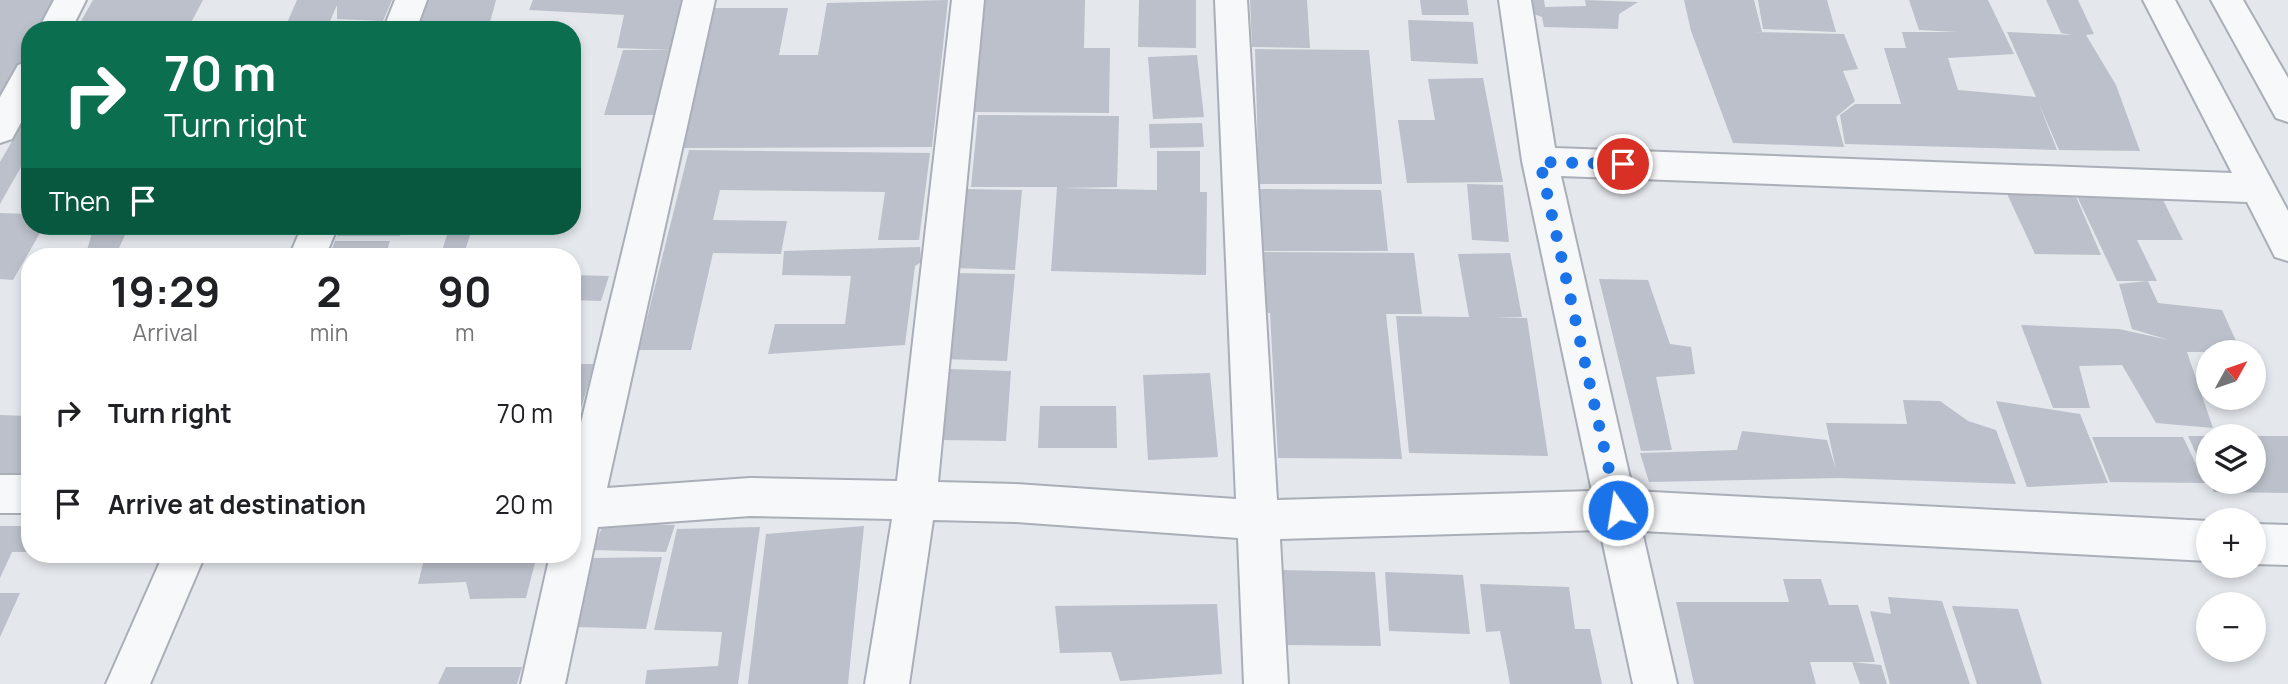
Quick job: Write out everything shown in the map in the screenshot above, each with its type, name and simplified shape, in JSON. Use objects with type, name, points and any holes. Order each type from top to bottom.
[{"type":"street","points":[[59,21],[70,0]]},
{"type":"street","points":[[403,21],[411,0]]},
{"type":"street","points":[[581,498],[699,0]]},
{"type":"street","points":[[887,684],[916,499],[968,0]]},
{"type":"street","points":[[1231,0],[1266,684]]},
{"type":"street","points":[[1515,0],[1540,162],[1655,684]]},
{"type":"street","points":[[2158,0],[2288,246]]},
{"type":"street","points":[[2227,0],[2288,109]]},
{"type":"street","points":[[0,129],[21,90]]},
{"type":"street","points":[[1540,162],[2257,188]]},
{"type":"street","points":[[0,494],[21,494]]},
{"type":"street","points":[[581,522],[750,497],[916,499],[1257,520],[1618,510],[2196,540]]},
{"type":"street","points":[[2266,544],[2288,545]]},
{"type":"street","points":[[128,684],[181,563]]},
{"type":"street","points":[[543,684],[569,563]]},
{"type":"building","points":[[0,0],[62,0],[49,21],[21,21],[21,69],[0,102]]},
{"type":"building","points":[[93,0],[203,0],[192,21],[81,21]]},
{"type":"building","points":[[297,0],[392,0],[383,21],[337,19],[337,5],[330,21],[288,21]]},
{"type":"building","points":[[424,0],[496,0],[490,21],[417,21]]},
{"type":"building","points":[[533,0],[684,0],[671,50],[617,48],[624,15],[529,10]]},
{"type":"building","points":[[948,0],[932,147],[683,148],[715,8],[788,8],[779,55],[818,55],[827,3]]},
{"type":"building","points":[[980,0],[1085,0],[1084,48],[1110,48],[1109,113],[969,112]]},
{"type":"building","points":[[1139,0],[1196,0],[1196,48],[1138,47]]},
{"type":"building","points":[[1250,0],[1307,0],[1310,48],[1252,47]]},
{"type":"building","points":[[1420,0],[1467,0],[1469,15],[1422,15]]},
{"type":"building","points":[[1528,0],[1544,0],[1545,7],[1586,6],[1585,0],[1638,2],[1619,14],[1618,29],[1544,27],[1542,17],[1531,13]]},
{"type":"building","points":[[1684,0],[1754,0],[1762,32],[1752,32],[1844,34],[1858,69],[1843,71],[1855,101],[1836,117],[1844,147],[1733,143],[1691,31]]},
{"type":"building","points":[[1758,0],[1827,0],[1836,32],[1763,29]]},
{"type":"building","points":[[1909,0],[1988,0],[2014,54],[1948,58],[1958,90],[2036,97],[2007,32],[2072,35],[2061,33],[2046,0],[2078,0],[2094,34],[2086,35],[2116,85],[2140,151],[2059,150],[2039,104],[2057,150],[1845,144],[1840,115],[1855,104],[1901,104],[1884,48],[1906,48],[1902,32],[1957,32],[1919,30]]},
{"type":"building","points":[[1408,20],[1473,22],[1478,64],[1411,61]]},
{"type":"building","points":[[1255,49],[1369,50],[1382,184],[1259,184]]},
{"type":"building","points":[[623,50],[672,50],[655,115],[604,115]]},
{"type":"building","points":[[1197,55],[1204,117],[1153,119],[1148,57]]},
{"type":"building","points":[[1483,78],[1503,182],[1407,183],[1398,120],[1435,120],[1428,79]]},
{"type":"building","points":[[978,115],[1119,116],[1117,187],[1062,188],[1157,190],[1157,151],[1200,151],[1200,192],[1207,192],[1206,275],[1051,271],[1057,187],[971,187]]},
{"type":"building","points":[[1202,123],[1204,147],[1150,148],[1149,124]]},
{"type":"building","points":[[21,126],[21,167],[0,204],[0,162]]},
{"type":"building","points":[[689,150],[930,153],[919,240],[878,240],[885,192],[720,190],[713,220],[787,221],[781,254],[713,253],[691,350],[639,350]]},
{"type":"building","points":[[1467,184],[1503,185],[1509,242],[1472,240]]},
{"type":"building","points":[[963,189],[1022,190],[1015,270],[953,268]]},
{"type":"building","points":[[1257,189],[1381,190],[1388,251],[1260,251]]},
{"type":"building","points":[[2009,192],[2074,192],[2101,255],[2035,254],[2008,196]]},
{"type":"building","points":[[2076,194],[2160,194],[2183,240],[2137,240],[2157,281],[2117,281]]},
{"type":"building","points":[[0,213],[21,214],[21,235],[39,235],[31,248],[21,248],[21,266],[13,280],[0,279]]},
{"type":"building","points":[[91,235],[125,235],[119,248],[88,248]]},
{"type":"building","points":[[337,235],[400,235],[400,236]]},
{"type":"building","points":[[447,235],[470,235],[466,248],[443,248]]},
{"type":"building","points":[[335,241],[390,241],[388,248],[332,248]]},
{"type":"building","points":[[920,247],[921,262],[915,266],[905,345],[768,354],[775,324],[845,324],[851,276],[782,275],[784,251]]},
{"type":"building","points":[[1255,252],[1414,253],[1422,314],[1386,314],[1402,459],[1278,458],[1270,313],[1257,313]]},
{"type":"building","points":[[1510,253],[1522,317],[1493,318],[1527,318],[1548,456],[1409,453],[1396,316],[1469,317],[1458,254]]},
{"type":"building","points":[[953,273],[1015,274],[1007,361],[942,359]]},
{"type":"building","points":[[581,275],[609,276],[601,301],[581,300]]},
{"type":"building","points":[[1599,279],[1648,280],[1670,344],[1691,347],[1695,374],[1656,377],[1672,450],[1641,451]]},
{"type":"building","points":[[2148,281],[2158,303],[2222,310],[2236,340],[2196,340],[2196,352],[2187,352],[2196,378],[2196,410],[2207,410],[2212,424],[2196,424],[2196,427],[2156,423],[2122,365],[2079,366],[2090,408],[2053,408],[2021,325],[2119,329],[2169,340],[2132,329],[2119,284]]},
{"type":"building","points":[[581,364],[594,364],[581,409]]},
{"type":"building","points":[[949,369],[1011,371],[1006,441],[941,440]]},
{"type":"building","points":[[1210,373],[1218,457],[1148,460],[1143,375]]},
{"type":"building","points":[[1903,400],[1940,401],[1968,421],[1996,430],[2016,484],[1839,478],[1649,482],[1640,453],[1737,450],[1742,431],[1827,440],[1836,470],[1826,423],[1907,424]]},
{"type":"building","points":[[1996,401],[2080,414],[2108,483],[2027,487]]},
{"type":"building","points":[[1040,406],[1116,406],[1117,448],[1038,448]]},
{"type":"building","points":[[0,415],[21,416],[21,475],[0,474]]},
{"type":"building","points":[[2188,436],[2196,436],[2196,454]]},
{"type":"building","points":[[2266,436],[2288,436],[2288,493],[2266,493]]},
{"type":"building","points":[[2092,437],[2183,437],[2196,464],[2196,483],[2110,482]]},
{"type":"building","points":[[604,522],[675,525],[666,552],[593,550]]},
{"type":"building","points":[[0,526],[21,526],[21,552],[12,552],[0,578]]},
{"type":"building","points":[[864,526],[848,684],[748,684],[766,534]]},
{"type":"building","points":[[760,527],[738,684],[645,684],[647,670],[718,666],[722,632],[654,630],[677,529]]},
{"type":"building","points":[[662,557],[646,629],[577,627],[593,558]]},
{"type":"building","points":[[423,563],[535,563],[526,598],[470,599],[466,582],[418,584]]},
{"type":"building","points":[[1280,570],[1375,572],[1381,646],[1284,645]]},
{"type":"building","points":[[1385,572],[1463,575],[1470,634],[1389,631]]},
{"type":"building","points":[[1783,579],[1821,579],[1829,605],[1858,605],[1875,662],[1810,662],[1816,684],[1694,684],[1676,602],[1789,602]]},
{"type":"building","points":[[1480,584],[1569,587],[1575,629],[1590,629],[1602,684],[1510,684],[1500,631],[1486,632]]},
{"type":"building","points":[[0,593],[20,593],[0,637]]},
{"type":"building","points":[[1888,597],[1942,601],[1970,684],[1890,684],[1870,611],[1891,614]]},
{"type":"building","points":[[1217,604],[1222,674],[1120,681],[1111,652],[1060,653],[1055,606]]},
{"type":"building","points":[[1952,606],[2018,609],[2042,684],[1977,684]]},
{"type":"building","points":[[1852,662],[1881,665],[1887,684],[1860,684]]},
{"type":"building","points":[[446,667],[522,667],[517,684],[438,684]]},
{"type":"route","points":[[1618,510],[1540,162],[1623,164]]}]
